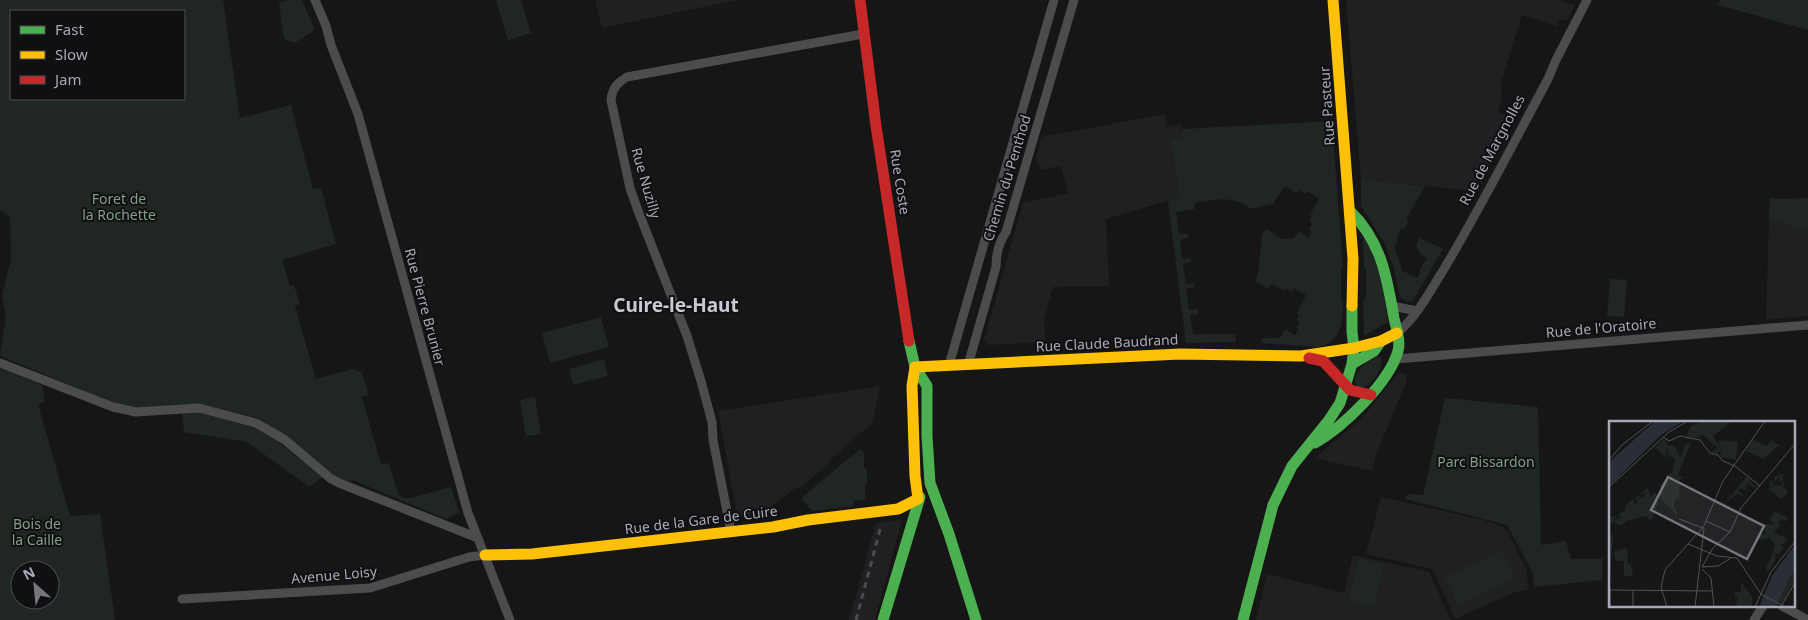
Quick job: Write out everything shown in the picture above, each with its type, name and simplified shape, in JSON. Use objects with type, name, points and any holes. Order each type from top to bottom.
[{"type":"street","name":"Rue Pierre Brunier","points":[[315,0],[358,114],[468,513],[510,620]]},
{"type":"street","name":"Rue Coste","points":[[860,0],[863,34],[909,346],[915,367],[927,386],[927,436],[930,482],[949,534],[976,620]]},
{"type":"street","name":"Chemin du Penthod","points":[[950,366],[1054,0]]},
{"type":"street","name":"Chemin du Penthod","points":[[968,365],[996,267],[996,257],[1006,232],[1074,0]]},
{"type":"street","name":"Rue Pasteur","points":[[1333,0],[1353,259],[1352,332],[1354,348]]},
{"type":"street","name":"Rue de Margnolles","points":[[1354,348],[1381,341],[1397,333],[1417,311],[1463,237],[1548,79],[1587,0]]},
{"type":"street","name":"Rue Nuzilly","points":[[731,532],[713,440],[712,422],[702,381],[688,336],[630,188],[611,100],[612,94],[620,81],[627,77],[863,34]]},
{"type":"street","points":[[1308,446],[1320,441],[1356,411],[1371,394],[1396,359],[1399,350],[1392,306],[1380,255],[1356,216],[1350,211]]},
{"type":"street","points":[[1392,306],[1417,311]]},
{"type":"street","name":"Rue de l'Oratoire","points":[[1396,359],[1808,325]]},
{"type":"street","name":"Rue de Margnolles","points":[[1352,364],[1374,351],[1381,341]]},
{"type":"street","points":[[1243,620],[1273,505],[1292,466],[1329,420],[1340,403],[1352,364],[1354,348]]},
{"type":"street","name":"Rue Claude Baudrand","points":[[915,367],[1180,354],[1300,356],[1354,348]]},
{"type":"street","name":"Rue Claude Baudrand","points":[[1300,356],[1322,361],[1346,386]]},
{"type":"street","points":[[0,363],[123,410],[136,412],[199,408],[256,422],[284,440],[330,478],[339,483],[478,538]]},
{"type":"street","name":"Rue Coste","points":[[915,367],[912,386],[915,476],[918,500]]},
{"type":"street","points":[[1346,386],[1358,393],[1371,394]]},
{"type":"street","points":[[883,620],[918,500],[930,482]]},
{"type":"street","points":[[918,500],[936,501]]},
{"type":"street","name":"Rue de la Gare de Cuire","points":[[486,555],[532,554],[731,532],[887,511],[898,509],[918,500]]},
{"type":"street","name":"Avenue Loisy","points":[[182,599],[370,588],[469,557],[486,555]]},
{"type":"street","points":[[1786,608],[1808,620]]},
{"type":"shaded area","points":[[595,0],[737,0],[602,28]]},
{"type":"shaded area","points":[[1346,0],[1558,0],[1575,5],[1567,21],[1559,19],[1557,26],[1522,15],[1501,82],[1502,99],[1498,112],[1515,117],[1474,191],[1361,179]]},
{"type":"shaded area","points":[[1165,114],[1166,127],[1181,124],[1182,136],[1170,139],[1180,197],[1106,219],[1109,286],[1053,287],[1044,320],[1045,342],[988,345],[984,340],[1023,203],[1068,193],[1061,166],[1040,170],[1036,159],[1041,137]]},
{"type":"shaded area","points":[[1769,219],[1808,233],[1808,316],[1766,320]]},
{"type":"shaded area","points":[[1398,374],[1406,375],[1407,380],[1376,455],[1372,471],[1315,458],[1363,417],[1391,381]]},
{"type":"shaded area","points":[[880,386],[872,424],[801,487],[797,487],[755,519],[745,520],[736,509],[718,411]]},
{"type":"shaded area","points":[[1381,497],[1483,520],[1501,526],[1508,532],[1527,571],[1528,590],[1515,592],[1455,619],[1432,569],[1366,554]]},
{"type":"shaded area","points":[[902,520],[875,620],[849,620],[876,523]]},
{"type":"shaded area","points":[[1353,555],[1429,572],[1451,620],[1256,620],[1267,574],[1344,593]]},
{"type":"green space","name":"Foret de la Rochette","points":[[0,0],[223,0],[240,118],[291,105],[313,189],[321,188],[336,244],[282,260],[290,286],[294,285],[300,304],[295,306],[316,379],[353,369],[362,373],[369,395],[362,397],[381,464],[389,463],[398,494],[403,498],[410,498],[451,487],[459,512],[446,519],[350,479],[352,482],[341,481],[289,439],[256,417],[200,404],[136,408],[116,404],[0,356],[6,316],[2,296],[11,259],[10,217],[0,210]]},
{"type":"green space","points":[[288,0],[302,0],[315,30],[295,43],[284,39],[279,3]]},
{"type":"green space","points":[[496,0],[521,0],[531,33],[508,40]]},
{"type":"green space","points":[[1720,0],[1808,0],[1808,30],[1718,5]]},
{"type":"green space","points":[[1332,121],[1343,268],[1341,268],[1341,299],[1343,299],[1343,315],[1337,335],[1327,344],[1319,347],[1261,343],[1263,338],[1280,338],[1285,329],[1295,335],[1299,330],[1296,328],[1300,322],[1296,320],[1299,315],[1297,313],[1306,295],[1294,288],[1291,292],[1286,288],[1284,291],[1272,284],[1268,289],[1255,281],[1258,275],[1262,235],[1266,229],[1282,239],[1294,238],[1299,231],[1308,238],[1312,232],[1309,230],[1312,224],[1309,221],[1312,216],[1310,214],[1319,199],[1308,191],[1305,194],[1299,190],[1296,193],[1285,186],[1273,204],[1251,209],[1231,200],[1217,200],[1194,203],[1195,209],[1176,212],[1179,234],[1188,234],[1188,238],[1180,240],[1182,259],[1191,258],[1191,262],[1183,264],[1186,284],[1194,283],[1194,287],[1186,289],[1189,310],[1198,309],[1198,314],[1190,315],[1193,334],[1235,334],[1236,342],[1186,343],[1168,201],[1180,197],[1170,139],[1182,136],[1182,129]]},
{"type":"green space","points":[[1361,179],[1425,186],[1406,219],[1409,221],[1404,229],[1402,228],[1394,247],[1403,272],[1417,278],[1427,258],[1420,254],[1416,245],[1420,238],[1443,249],[1412,302],[1405,301],[1400,297],[1394,269],[1385,244],[1361,206]]},
{"type":"green space","points":[[1770,198],[1808,198],[1808,233],[1769,219]]},
{"type":"green space","points":[[1365,239],[1381,279],[1388,322],[1364,336],[1363,300],[1366,299],[1366,268],[1364,268],[1363,240]]},
{"type":"green space","points":[[1610,279],[1627,280],[1624,317],[1607,316]]},
{"type":"green space","points":[[601,317],[609,347],[550,363],[542,333]]},
{"type":"green space","points":[[1377,355],[1382,359],[1381,367],[1377,374],[1366,387],[1357,387],[1354,382],[1357,373],[1365,363]]},
{"type":"green space","points":[[604,359],[608,376],[573,385],[569,369]]},
{"type":"green space","name":"Bois de la Caille","points":[[0,368],[42,385],[45,402],[38,404],[70,516],[100,514],[115,620],[0,620]]},
{"type":"green space","points":[[535,397],[541,434],[526,436],[520,400]]},
{"type":"green space","name":"Parc Bissardon","points":[[1445,398],[1538,407],[1541,545],[1566,541],[1571,559],[1603,559],[1602,580],[1534,587],[1533,573],[1507,525],[1405,499],[1408,494],[1423,495]]},
{"type":"green space","points":[[198,412],[254,426],[275,439],[322,477],[309,487],[247,442],[184,432],[182,413]]},
{"type":"green space","points":[[860,449],[864,453],[864,467],[867,468],[865,500],[853,501],[853,506],[812,511],[801,498]]},
{"type":"green space","points":[[1502,551],[1515,579],[1458,605],[1445,577]]},
{"type":"green space","points":[[1358,559],[1384,565],[1375,606],[1349,601]]},
{"type":"railway","points":[[856,620],[881,526]]},
{"type":"traffic: fast","points":[[1315,443],[1339,426],[1364,403],[1385,377],[1399,347],[1389,288],[1381,260],[1369,235],[1350,211]]},
{"type":"traffic: fast","points":[[1243,620],[1273,505],[1292,466],[1329,420],[1340,403],[1352,364],[1354,348],[1352,306]]},
{"type":"traffic: fast","points":[[909,341],[915,367],[927,386],[927,436],[930,483],[949,534],[976,620]]},
{"type":"traffic: fast","points":[[1352,364],[1374,351],[1381,341]]},
{"type":"traffic: fast","points":[[883,620],[920,497]]},
{"type":"traffic: slow","points":[[1333,0],[1353,259],[1352,306]]},
{"type":"traffic: slow","points":[[915,367],[1180,354],[1301,356],[1354,348],[1381,341],[1397,333]]},
{"type":"traffic: slow","points":[[915,367],[912,386],[915,476],[918,499]]},
{"type":"traffic: slow","points":[[485,555],[532,554],[773,527],[808,520],[898,509],[918,499]]},
{"type":"traffic: jam","points":[[860,0],[876,126],[909,341]]},
{"type":"traffic: jam","points":[[1309,358],[1323,361],[1350,390],[1371,395]]},
{"type":"district","name":"Cuire-le-Haut","points":[[676,305]]}]
